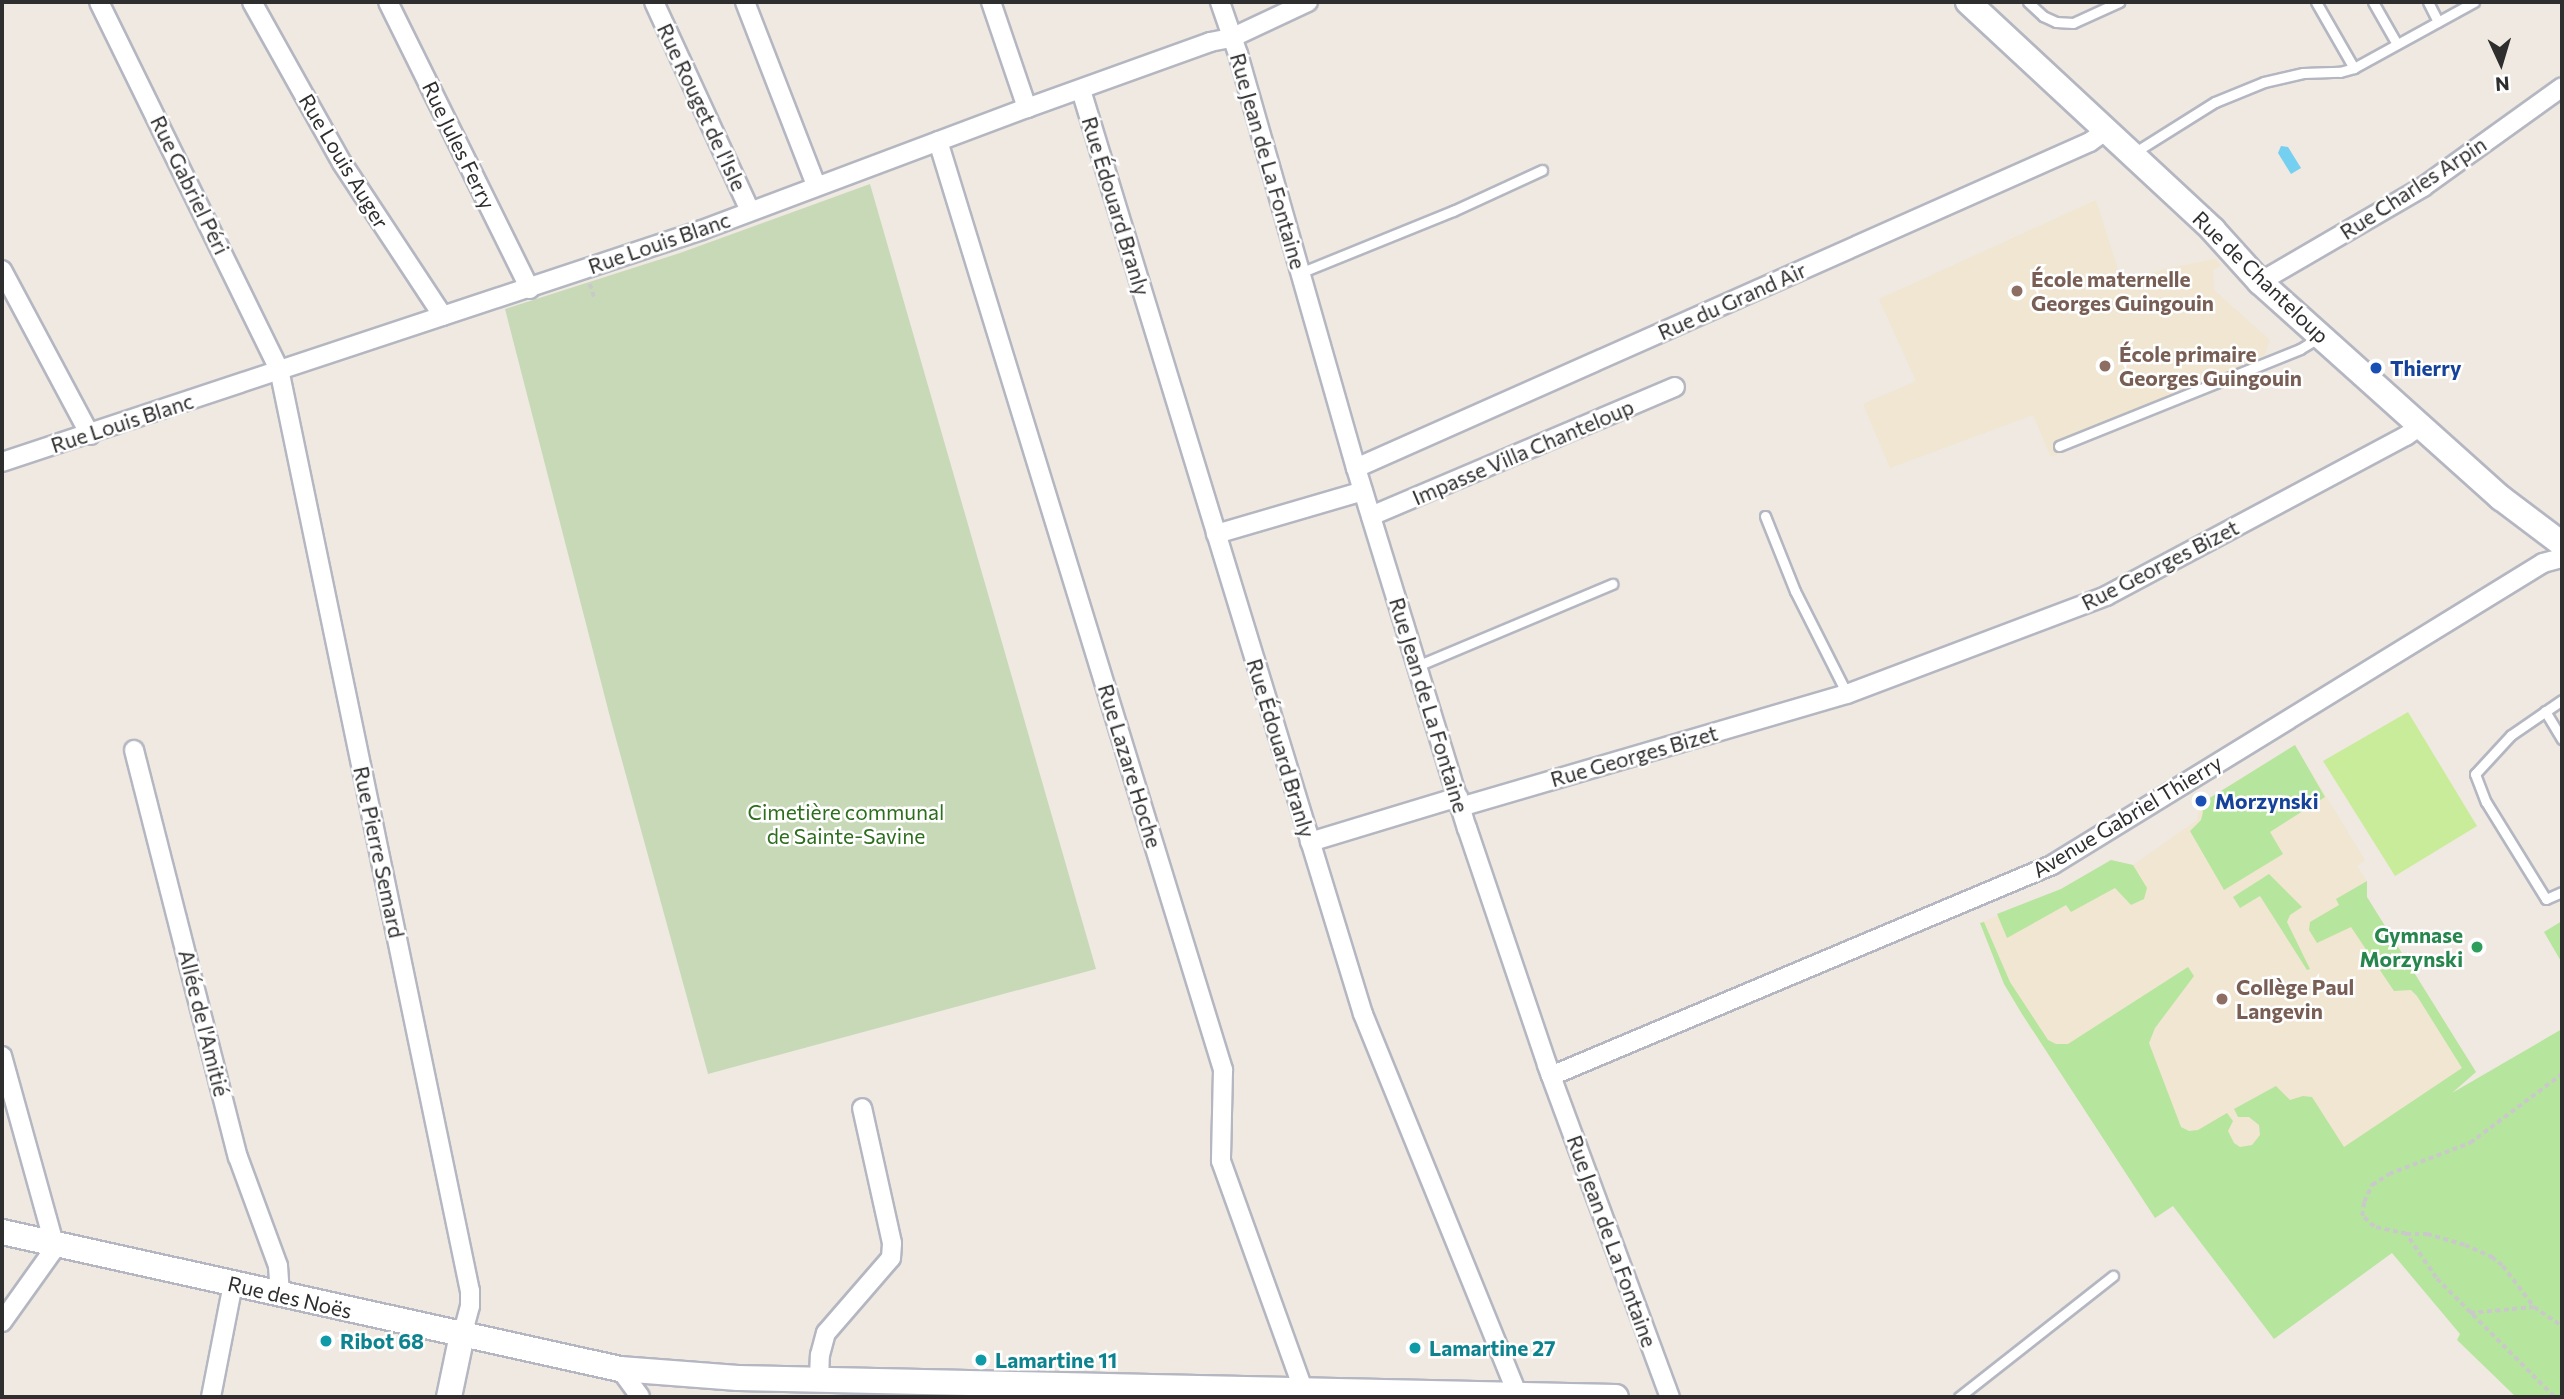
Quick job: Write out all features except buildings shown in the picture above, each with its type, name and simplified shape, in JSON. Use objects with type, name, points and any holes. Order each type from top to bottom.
[{"type":"street","name":"Rue Gabriel Péri","points":[[99,2],[279,369]]},
{"type":"street","name":"Rue Louis Auger","points":[[252,2],[342,163],[443,316]]},
{"type":"street","name":"Rue Jules Ferry","points":[[388,2],[530,289]]},
{"type":"street","name":"Rue Rouget de l'Isle","points":[[654,2],[750,211]]},
{"type":"street","points":[[745,2],[817,185]]},
{"type":"street","points":[[991,2],[1027,108]]},
{"type":"street","name":"Rue Jean de La Fontaine","points":[[1220,2],[1356,468],[1459,802],[1551,1076],[1670,1397]]},
{"type":"street","name":"Rue Louis Blanc","points":[[2,462],[90,435],[279,369],[530,289],[1210,42],[1231,38],[1308,2]]},
{"type":"street","name":"Rue de Chanteloup","points":[[1975,4],[2105,131],[2213,230],[2260,282],[2501,498],[2562,544]]},
{"type":"street","name":"Rue Charles Arpin","points":[[2260,282],[2423,187],[2562,86]]},
{"type":"street","name":"Rue Édouard Branly","points":[[1081,90],[1363,1014],[1517,1394]]},
{"type":"street","name":"Rue du Grand Air","points":[[1356,468],[2090,142],[2105,131]]},
{"type":"street","name":"Rue Lazare Hoche","points":[[938,141],[1223,1070],[1221,1161],[1304,1391]]},
{"type":"street","points":[[2,270],[90,435]]},
{"type":"street","name":"Rue Pierre Semard","points":[[279,369],[470,1291],[470,1306],[462,1335]]},
{"type":"street","name":"Impasse Villa Chanteloup","points":[[1371,516],[1675,387]]},
{"type":"street","name":"Rue Georges Bizet","points":[[1310,842],[1847,694],[2106,596],[2422,425]]},
{"type":"street","points":[[1216,534],[1363,491]]},
{"type":"street","name":"Avenue Gabriel Thierry","points":[[1551,1076],[2052,865],[2543,563],[2562,558]]},
{"type":"street","name":"Allée de l'Amitié","points":[[134,750],[238,1157],[278,1266],[280,1294]]},
{"type":"street","points":[[2,1056],[54,1243],[52,1252],[2,1322]]},
{"type":"street","points":[[819,1380],[820,1355],[826,1333],[891,1258],[892,1243],[862,1108]]},
{"type":"street","name":"Rue des Noës","points":[[2,1231],[620,1369],[958,1390],[1263,1394],[1304,1391],[1616,1397]]},
{"type":"street","points":[[211,1397],[233,1284]]},
{"type":"street","points":[[449,1397],[462,1335]]},
{"type":"street","points":[[620,1369],[640,1397]]},
{"type":"lane","points":[[2028,2],[2043,16],[2056,22],[2073,23],[2119,2]]},
{"type":"lane","points":[[2316,2],[2354,68]]},
{"type":"lane","points":[[2373,2],[2397,44]]},
{"type":"lane","points":[[2428,2],[2438,22]]},
{"type":"lane","points":[[2131,155],[2215,102],[2264,82],[2303,73],[2340,72],[2354,68],[2474,2]]},
{"type":"lane","points":[[1300,273],[1453,211],[1542,170]]},
{"type":"lane","points":[[2059,446],[2300,349],[2322,336]]},
{"type":"lane","points":[[1765,516],[1796,591],[1847,694]]},
{"type":"lane","points":[[1417,666],[1612,584]]},
{"type":"lane","points":[[2562,700],[2511,735],[2475,774],[2486,802],[2546,898],[2562,892]]},
{"type":"lane","points":[[2545,711],[2562,739]]},
{"type":"lane","points":[[1959,1397],[2113,1276]]},
{"type":"path","points":[[588,279],[595,299]]},
{"type":"path","points":[[2562,1074],[2470,1143],[2389,1174],[2372,1185],[2364,1202],[2362,1216],[2374,1227],[2406,1234],[2427,1234],[2465,1245],[2492,1257],[2503,1266],[2534,1307],[2562,1326]]},
{"type":"path","points":[[2406,1234],[2436,1278],[2554,1397]]},
{"type":"path","points":[[2470,1313],[2534,1307]]},
{"type":"shaded area","name":"École primaire Georges Guingouin","points":[[2096,200],[2122,282],[2164,269],[2215,259],[2221,265],[2213,270],[2214,290],[2270,340],[2264,356],[2251,358],[2259,374],[2051,457],[2033,415],[1890,468],[1863,404],[1916,381],[1879,299]]},
{"type":"shaded area","name":"Collège Paul Langevin","points":[[2295,745],[2365,860],[2357,866],[2367,881],[2367,897],[2476,1072],[2448,1096],[2191,1231],[2173,1205],[2155,1218],[2004,984],[1980,923],[2061,889],[2111,860],[2133,865],[2197,820],[2200,804]]},
{"type":"green space","name":"Cimetière communal de Sainte-Savine","points":[[870,184],[1096,969],[708,1074],[610,717],[505,309],[680,253]]},
{"type":"green space","points":[[2408,712],[2477,826],[2395,876],[2323,761]]},
{"type":"green space","points":[[2295,745],[2325,797],[2270,832],[2283,854],[2224,890],[2190,831],[2201,820],[2203,812],[2200,804]]},
{"type":"green space","points":[[2111,860],[2133,865],[2147,888],[2144,899],[2131,905],[2115,888],[2071,912],[2066,905],[2007,938],[1997,914],[2061,889]]},
{"type":"green space","points":[[2269,874],[2302,907],[2290,915],[2287,922],[2310,969],[2307,970],[2260,896],[2240,908],[2233,897]]},
{"type":"green space","points":[[2367,881],[2367,897],[2476,1072],[2452,1093],[2562,1029],[2562,1397],[2516,1397],[2457,1340],[2460,1334],[2392,1253],[2274,1339],[2173,1206],[2155,1218],[2004,984],[1980,923],[1984,922],[2010,982],[2048,1040],[2056,1044],[2068,1044],[2188,967],[2194,976],[2155,1028],[2149,1043],[2181,1127],[2189,1131],[2198,1130],[2227,1113],[2233,1121],[2228,1131],[2234,1143],[2240,1147],[2252,1145],[2260,1135],[2259,1125],[2249,1117],[2238,1117],[2234,1109],[2276,1086],[2290,1100],[2303,1096],[2312,1097],[2344,1147],[2462,1068],[2417,996],[2411,990],[2394,991],[2351,927],[2317,943],[2309,930],[2310,922],[2339,905],[2336,899]]},
{"type":"green space","points":[[2562,921],[2562,963],[2544,932]]},
{"type":"water","points":[[2281,146],[2288,147],[2301,168],[2291,174],[2278,153]]},
{"type":"place","name":"École maternelle Georges Guingouin","points":[[2017,291]]},
{"type":"place","name":"École primaire Georges Guingouin","points":[[2105,366]]},
{"type":"place","name":"Thierry","points":[[2376,368]]},
{"type":"place","name":"Morzynski","points":[[2201,801]]},
{"type":"place","name":"Gymnase Morzynski","points":[[2477,947]]},
{"type":"place","name":"Collège Paul Langevin","points":[[2222,999]]},
{"type":"place","name":"Ribot 68","points":[[326,1341]]},
{"type":"place","name":"Lamartine 27","points":[[1415,1348]]},
{"type":"place","name":"Lamartine 11","points":[[981,1360]]}]
